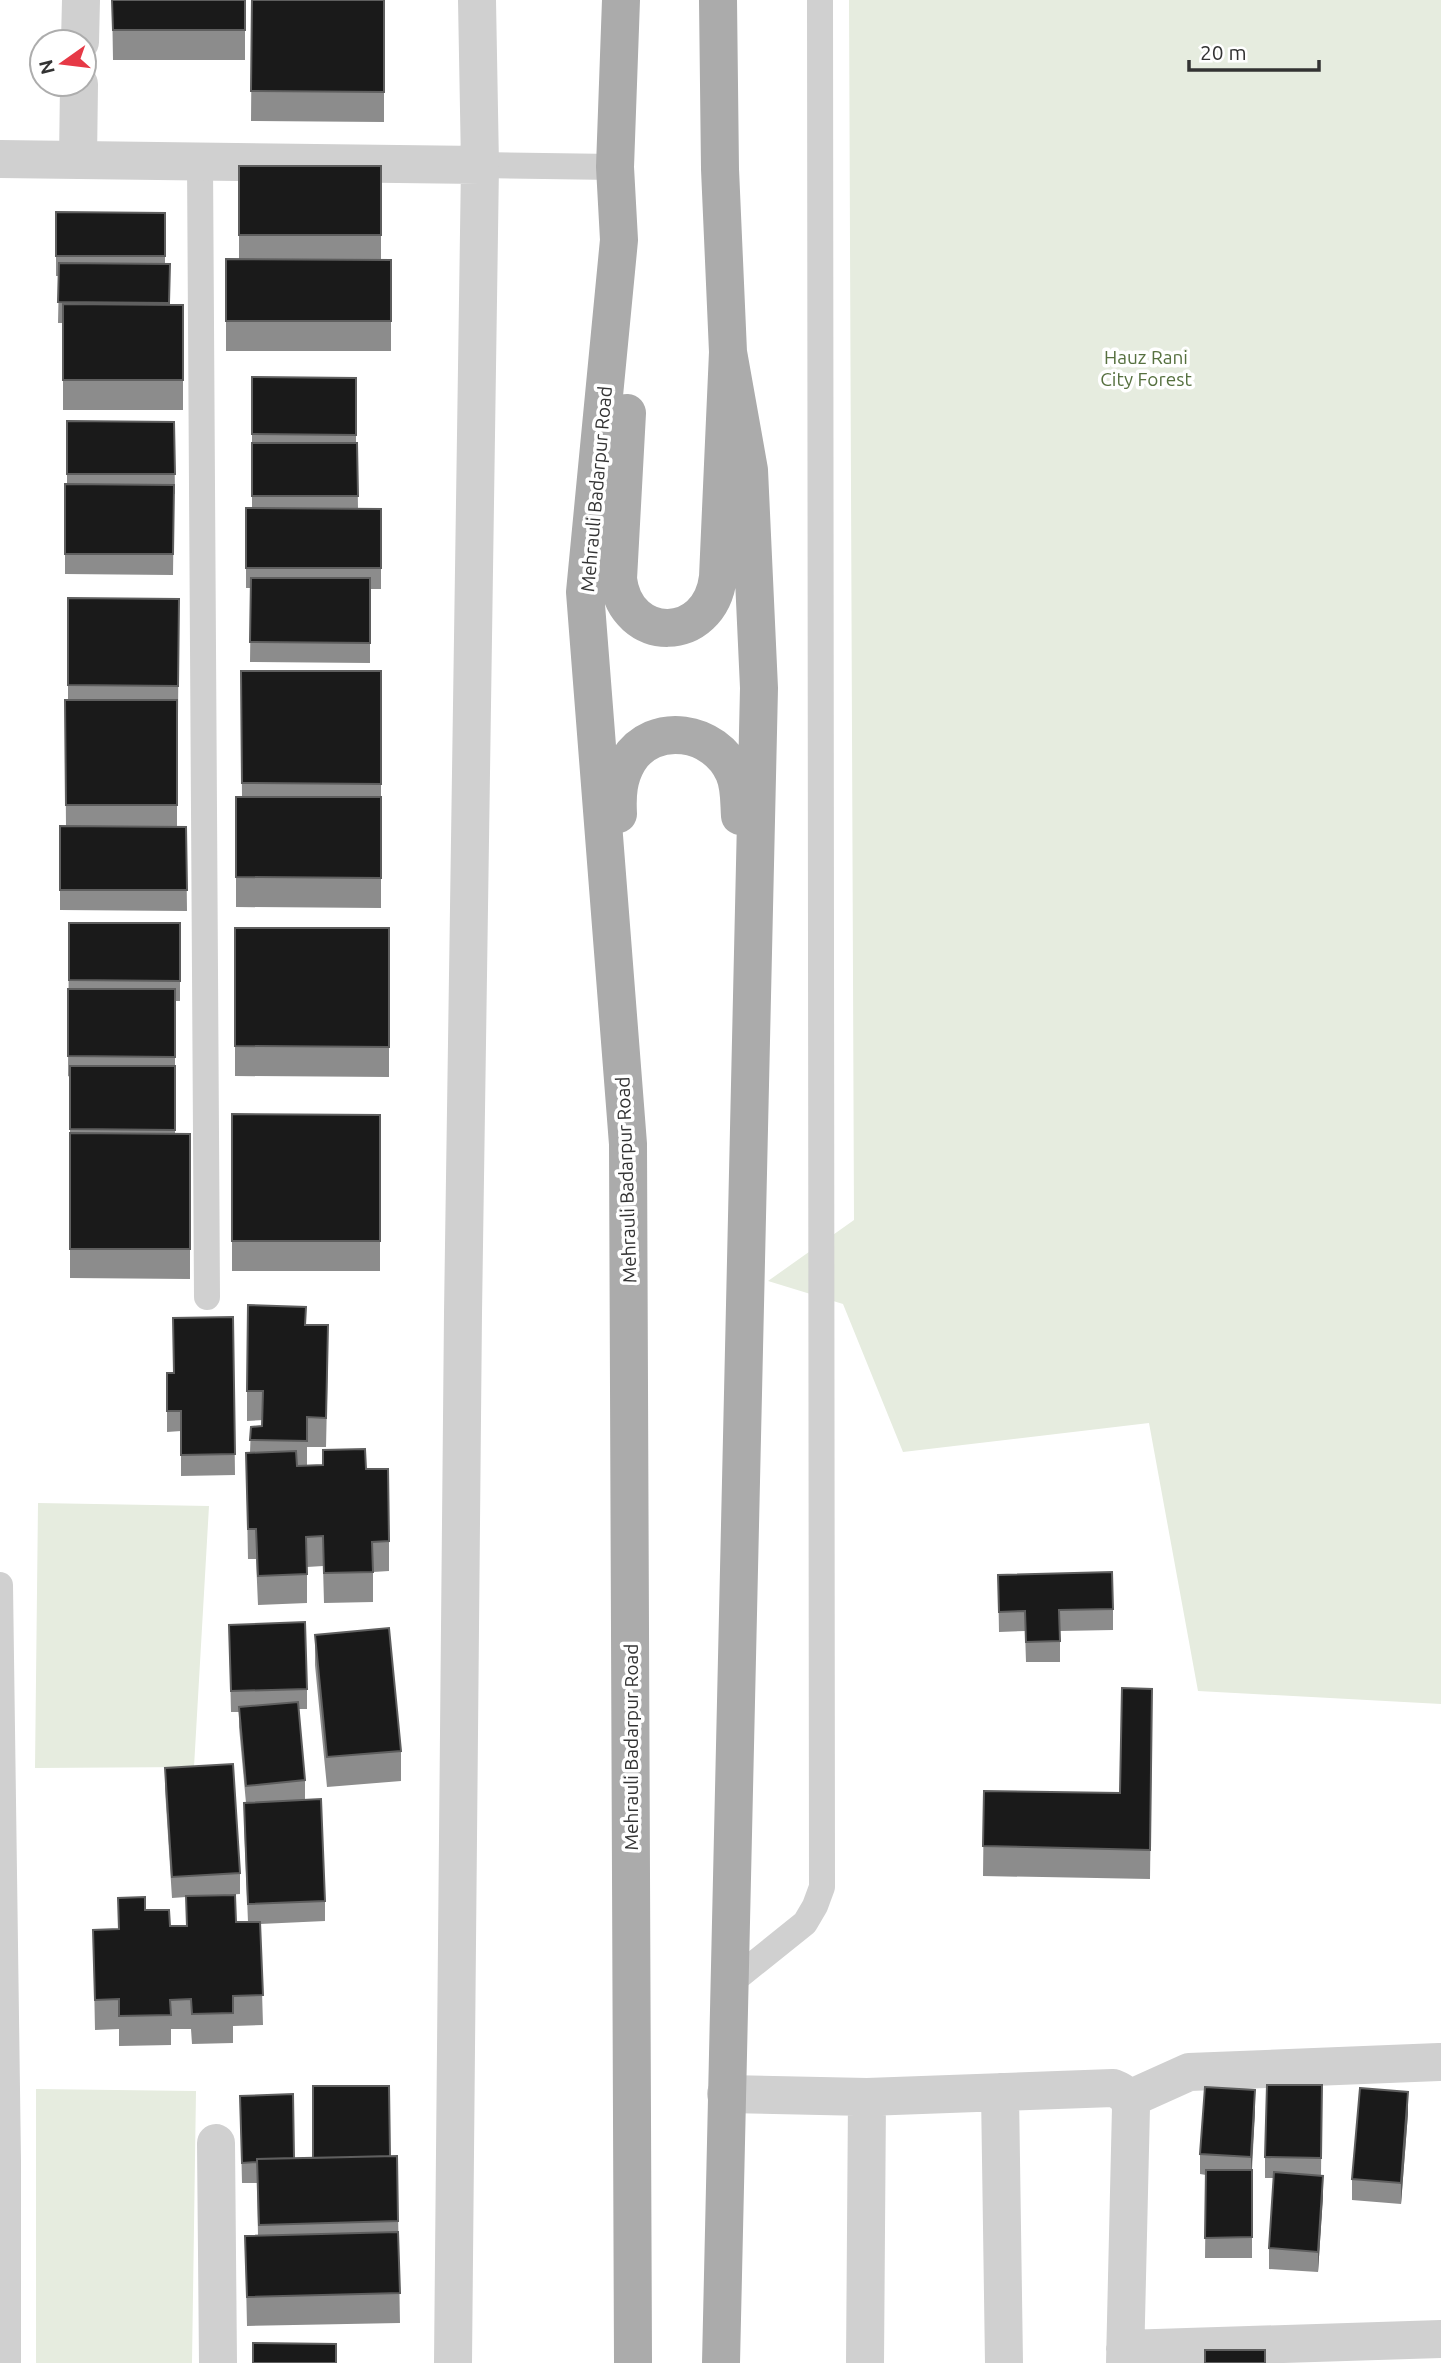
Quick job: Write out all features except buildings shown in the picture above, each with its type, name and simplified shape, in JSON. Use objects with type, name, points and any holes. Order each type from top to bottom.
[{"type":"main road","name":"Mehrauli Badarpur Road","points":[[621,0],[615,167],[619,240],[585,592],[628,1144],[633,2363]]},
{"type":"main road","points":[[619,240],[629,386],[618,579],[624,602],[640,620],[663,628],[686,625],[705,611],[716,589],[728,352],[720,169],[718,0]]},
{"type":"main road","points":[[721,2363],[758,688],[749,470],[728,352]]},
{"type":"main road","points":[[628,1144],[617,793],[621,775],[629,759],[643,746],[659,737],[677,734],[696,737],[712,745],[726,758],[735,774],[739,792],[750,1017]]},
{"type":"street","points":[[80,28],[81,0]]},
{"type":"street","points":[[453,2363],[463,1369],[480,165],[477,0]]},
{"type":"street","points":[[78,160],[79,98]]},
{"type":"street","points":[[0,159],[480,165]]},
{"type":"street","points":[[1129,2099],[1189,2072],[1439,2062]]},
{"type":"street","points":[[726,2094],[867,2097],[1113,2088],[1124,2093],[1131,2107],[1125,2356],[1441,2339]]},
{"type":"street","points":[[1000,2092],[1004,2363]]},
{"type":"street","points":[[865,2363],[867,2097]]},
{"type":"street","points":[[216,2143],[218,2363]]},
{"type":"lane","points":[[729,1984],[805,1923],[822,1887],[820,0]]},
{"type":"lane","points":[[200,162],[206,1297]]},
{"type":"lane","points":[[480,165],[615,167]]},
{"type":"lane","points":[[0,1585],[8,2363]]},
{"type":"green space","name":"Hauz Rani City Forest","points":[[849,0],[1441,0],[1441,1704],[1198,1691],[1149,1423],[903,1452],[843,1304],[768,1281],[854,1220]]},
{"type":"green space","points":[[38,1503],[209,1506],[194,1767],[35,1768]]},
{"type":"green space","points":[[36,2089],[196,2091],[192,2363],[36,2363]]}]
